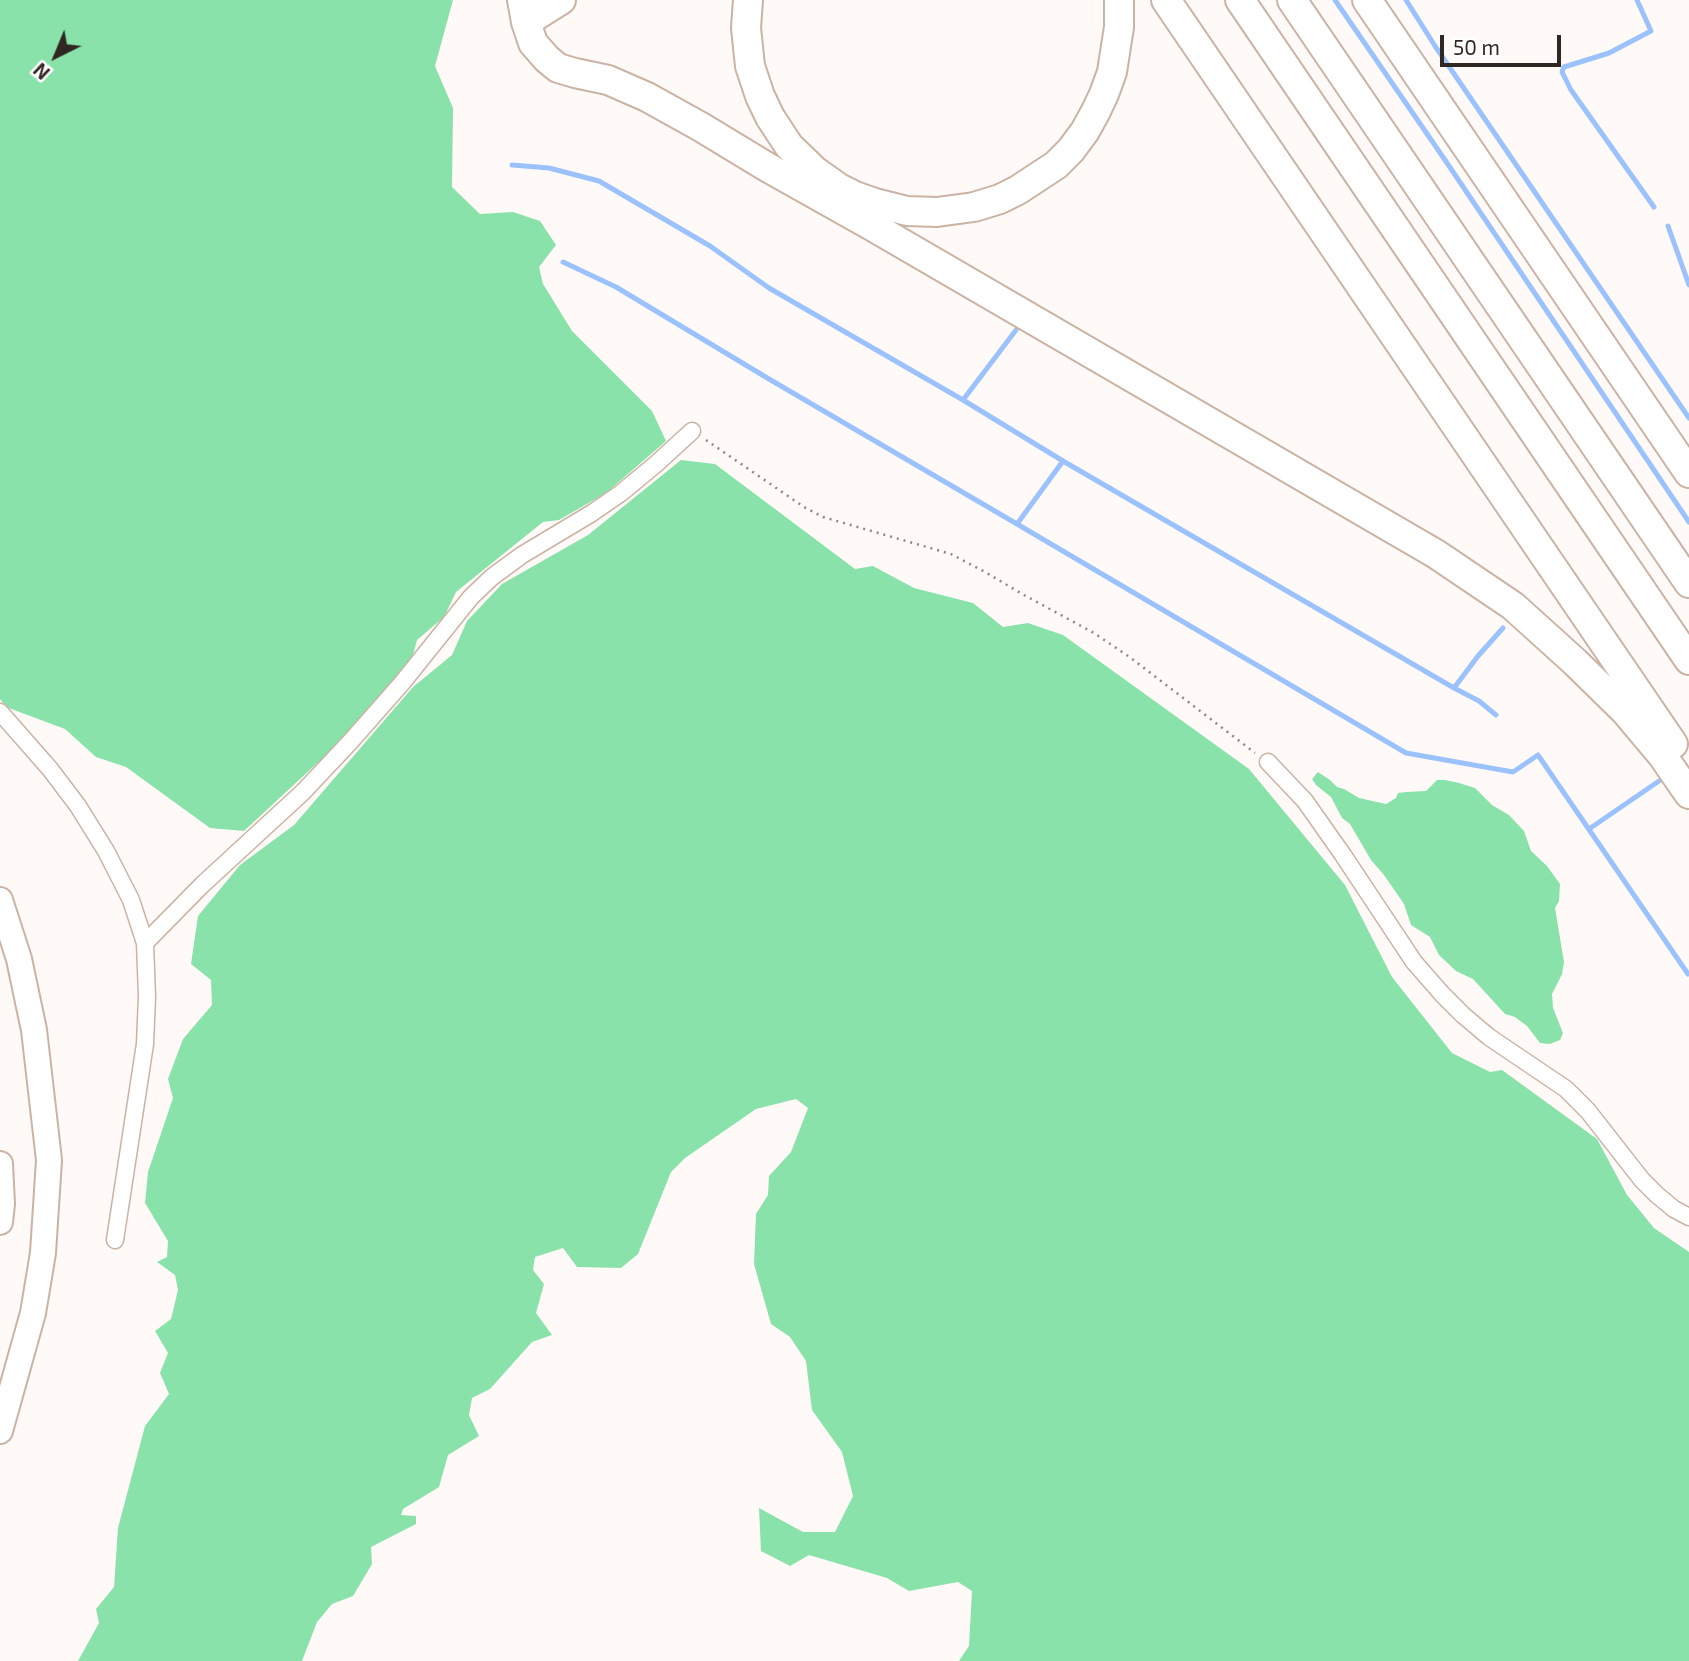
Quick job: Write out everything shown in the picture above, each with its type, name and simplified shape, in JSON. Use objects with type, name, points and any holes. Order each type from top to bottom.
[{"type":"highway","points":[[561,0],[524,11],[533,43],[547,60],[558,68],[608,80],[647,97],[1436,554],[1513,606],[1575,662],[1625,711],[1689,794]]},
{"type":"highway","points":[[748,0],[746,28],[750,66],[770,117],[789,146],[839,188],[875,203],[907,211],[937,212],[974,207],[1009,195],[1056,166],[1071,150],[1096,111],[1112,72],[1119,27],[1119,0]]},
{"type":"highway","points":[[1166,0],[1689,767]]},
{"type":"highway","points":[[1240,0],[1689,660]]},
{"type":"highway","points":[[1292,0],[1689,583]]},
{"type":"highway","points":[[1367,0],[1689,473]]},
{"type":"main road","points":[[0,900],[19,959],[34,1030],[49,1160],[43,1253],[33,1313],[0,1431]]},
{"type":"main road","points":[[0,1164],[0,1222]]},
{"type":"street","points":[[145,943],[202,885],[303,792],[402,683],[471,597],[492,577],[621,493],[692,430]]},
{"type":"street","points":[[0,712],[78,806],[106,851],[131,900],[145,943],[145,1044],[115,1240]]},
{"type":"street","points":[[1268,762],[1305,801],[1415,962],[1442,994],[1489,1037],[1566,1089],[1588,1111],[1642,1180],[1674,1209],[1689,1217]]},
{"type":"path","points":[[692,430],[777,489],[823,517],[951,554],[1094,633],[1132,658],[1268,762]]},
{"type":"green space","points":[[0,0],[453,0],[435,66],[453,108],[452,187],[480,214],[513,212],[540,221],[556,245],[539,267],[543,284],[572,331],[652,411],[666,441],[606,493],[559,520],[543,522],[456,592],[444,617],[417,640],[412,659],[340,742],[244,831],[210,828],[126,767],[96,757],[65,729],[6,707],[0,699]]},
{"type":"green space","points":[[681,460],[715,464],[855,569],[873,566],[914,588],[973,603],[1003,627],[1028,623],[1063,635],[1249,769],[1345,885],[1392,977],[1452,1053],[1490,1072],[1502,1070],[1597,1139],[1627,1195],[1654,1228],[1689,1252],[1689,1661],[959,1661],[969,1646],[972,1591],[958,1582],[909,1591],[887,1578],[809,1555],[790,1566],[761,1551],[759,1508],[803,1532],[835,1532],[853,1496],[842,1452],[812,1410],[806,1361],[790,1337],[771,1324],[754,1264],[756,1214],[768,1195],[769,1176],[791,1152],[808,1108],[796,1099],[756,1109],[685,1158],[671,1172],[638,1254],[621,1268],[577,1267],[563,1248],[535,1257],[533,1270],[544,1284],[536,1313],[552,1335],[532,1342],[490,1389],[472,1398],[469,1415],[479,1436],[448,1455],[439,1487],[403,1509],[401,1515],[416,1516],[416,1524],[371,1547],[372,1564],[353,1596],[332,1604],[317,1622],[302,1661],[78,1661],[99,1623],[96,1609],[114,1587],[118,1528],[145,1426],[169,1394],[160,1373],[168,1353],[155,1331],[171,1319],[178,1290],[175,1275],[157,1262],[167,1257],[168,1241],[145,1203],[148,1172],[173,1098],[168,1079],[183,1039],[212,1005],[211,980],[191,964],[198,916],[240,865],[294,825],[413,687],[452,655],[467,621],[502,584],[588,535]]},
{"type":"green space","points":[[1318,772],[1337,787],[1359,798],[1386,804],[1396,798],[1398,793],[1426,791],[1437,780],[1459,783],[1475,788],[1492,805],[1509,815],[1524,831],[1531,851],[1547,866],[1560,884],[1559,901],[1555,908],[1564,962],[1562,974],[1552,994],[1553,1008],[1563,1033],[1560,1040],[1550,1044],[1540,1043],[1527,1026],[1515,1017],[1505,1014],[1473,979],[1456,971],[1439,955],[1430,937],[1411,925],[1404,904],[1371,860],[1350,824],[1342,818],[1331,797],[1312,779]]},
{"type":"waterway","points":[[1335,0],[1689,522]]},
{"type":"waterway","points":[[1406,0],[1689,418]]},
{"type":"waterway","points":[[1637,0],[1651,31],[1609,53],[1564,67],[1562,72],[1571,90],[1654,207]]},
{"type":"waterway","points":[[512,165],[549,168],[599,181],[710,246],[769,288],[1454,688]]},
{"type":"waterway","points":[[1668,226],[1689,285]]},
{"type":"waterway","points":[[563,262],[616,287],[1406,753],[1513,772],[1538,755],[1688,974]]},
{"type":"waterway","points":[[963,400],[1016,330]]},
{"type":"waterway","points":[[1017,524],[1063,461]]},
{"type":"waterway","points":[[1496,715],[1479,701],[1454,688],[1503,628]]},
{"type":"waterway","points":[[1589,829],[1659,781]]}]
